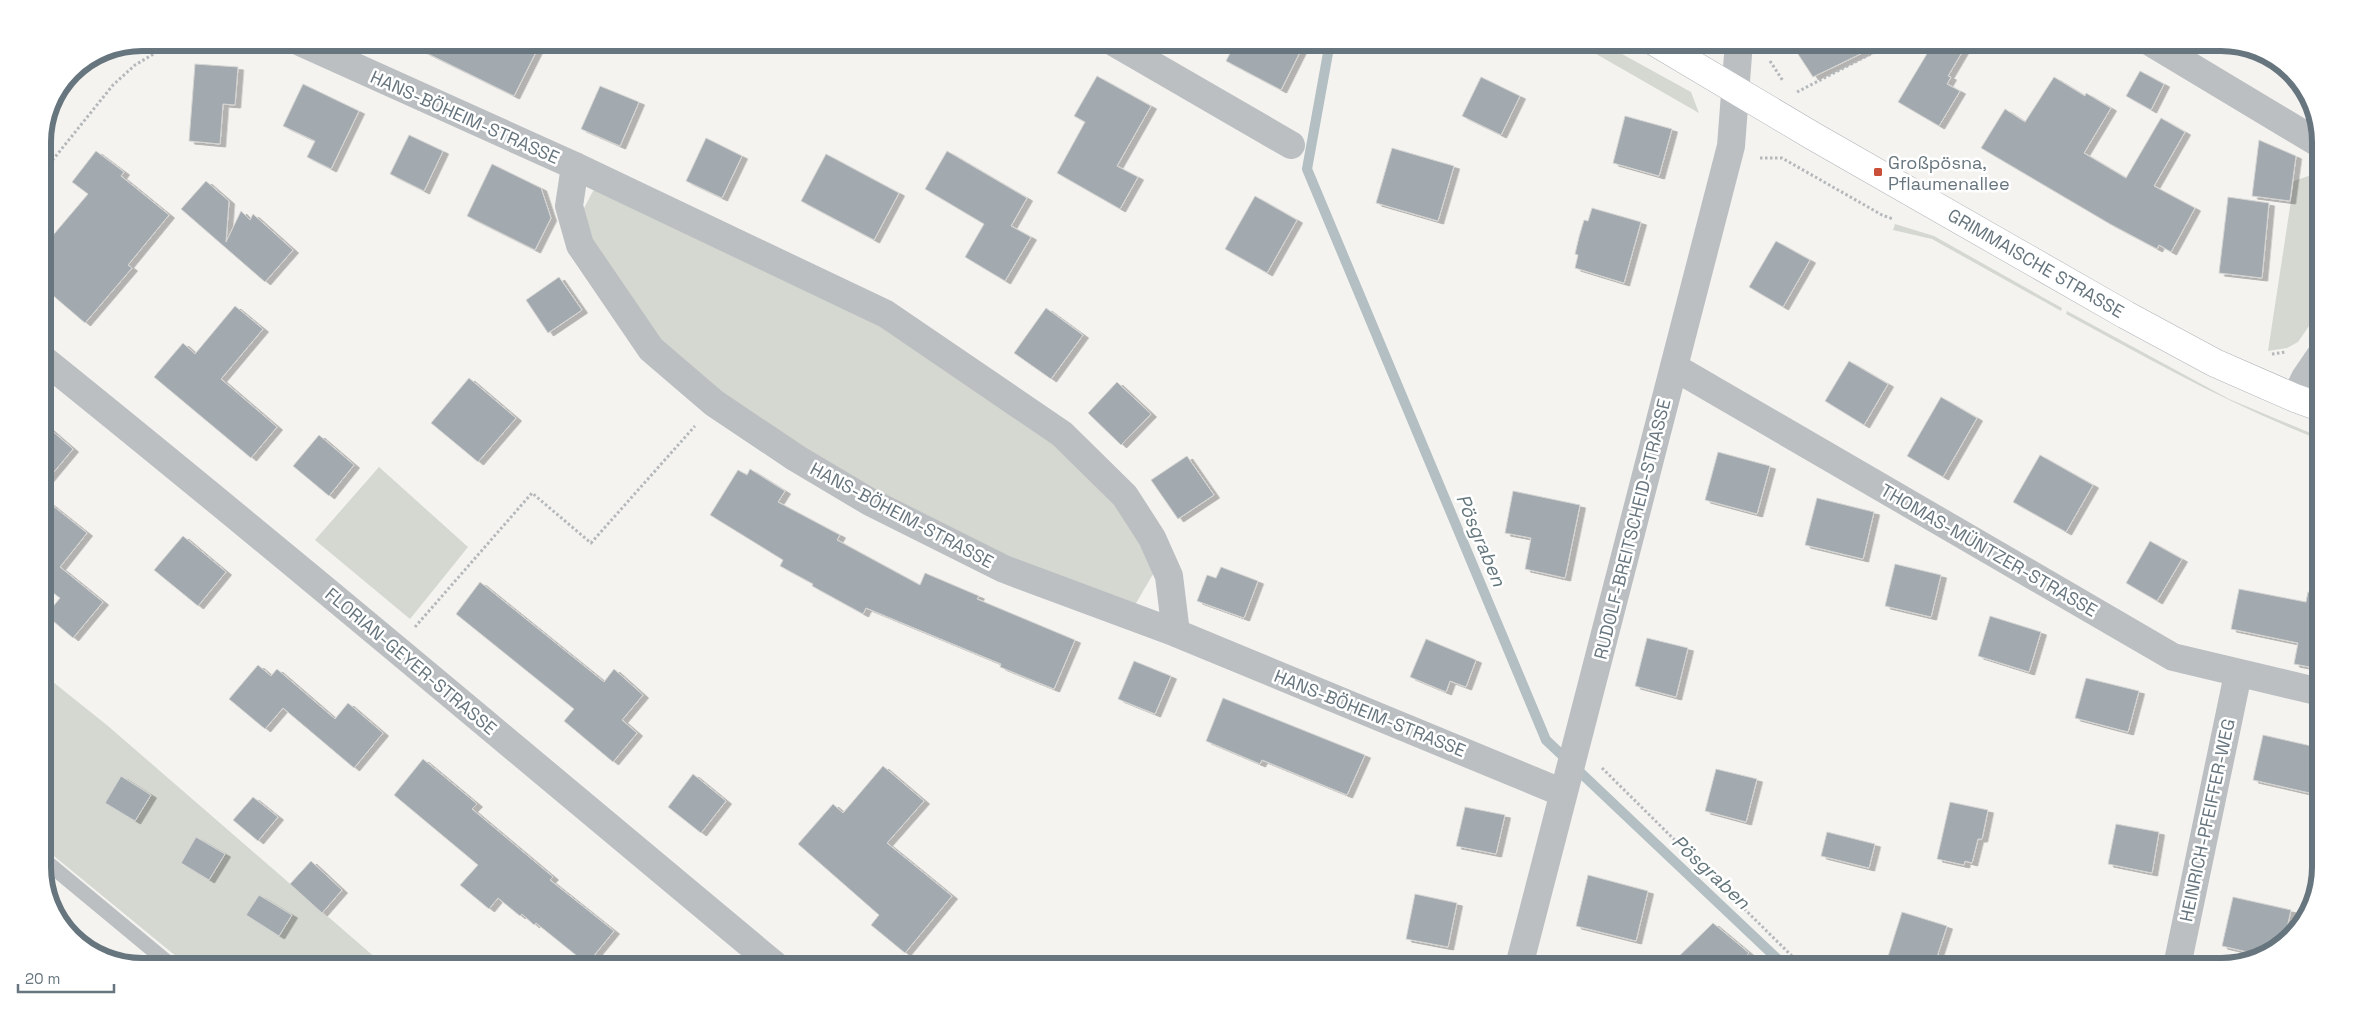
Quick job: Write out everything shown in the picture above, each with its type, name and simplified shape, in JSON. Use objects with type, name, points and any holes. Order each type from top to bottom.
[{"type":"main road","name":"GRIMMAISCHE STRASSE","points":[[1671,51],[1813,136],[2126,315],[2215,363],[2312,404]]},
{"type":"street","name":"HANS-BÖHEIM-STRASSE","points":[[320,51],[575,166],[886,314],[1062,434],[1125,496],[1152,538],[1168,576],[1176,633]]},
{"type":"street","points":[[1129,51],[1291,145]]},
{"type":"street","name":"RUDOLF-BREITSCHEID-STRASSE","points":[[1521,958],[1731,146],[1738,51]]},
{"type":"street","points":[[2165,51],[2312,139]]},
{"type":"street","name":"HANS-BÖHEIM-STRASSE","points":[[575,166],[569,206],[580,245],[651,350],[714,404],[796,458],[879,507],[1004,569],[1176,633],[1571,765]]},
{"type":"street","name":"FLORIAN-GEYER-STRASSE","points":[[51,365],[397,648],[766,958]]},
{"type":"street","name":"THOMAS-MÜNTZER-STRASSE","points":[[1674,367],[2172,657],[2312,690]]},
{"type":"street","points":[[2295,398],[2312,368]]},
{"type":"street","name":"HEINRICH-PFEIFFER-WEG","points":[[2179,958],[2238,674]]},
{"type":"lane","points":[[51,866],[162,958]]},
{"type":"path","points":[[51,162],[113,85],[140,61],[158,51]]},
{"type":"path","points":[[1790,89],[1796,94],[1799,90],[1876,51]]},
{"type":"path","points":[[1769,57],[1770,64],[1785,84]]},
{"type":"path","points":[[1760,158],[1782,158],[1796,164]]},
{"type":"path","points":[[397,648],[532,493],[592,543],[714,404]]},
{"type":"path","points":[[1571,765],[1793,958]]},
{"type":"shaded area","points":[[1591,51],[1617,51],[1691,92],[1699,113]]},
{"type":"shaded area","points":[[2312,175],[2312,322],[2298,342],[2287,348],[2268,351],[2294,181]]},
{"type":"shaded area","points":[[606,189],[878,324],[1052,438],[1109,495],[1156,569],[1135,605],[1008,560],[876,494],[757,423],[660,343],[610,274],[586,227],[583,210],[593,191]]},
{"type":"shaded area","points":[[1895,224],[1934,236],[2062,308],[2061,311],[1932,239],[1893,230]]},
{"type":"shaded area","points":[[2067,311],[2229,399],[2312,434],[2312,437],[2255,412],[2191,381],[2066,314]]},
{"type":"shaded area","points":[[379,467],[468,547],[410,619],[315,540]]},
{"type":"shaded area","points":[[51,680],[108,726],[376,958],[178,958],[51,854]]},
{"type":"building","points":[[422,51],[536,51],[514,96]]},
{"type":"building","points":[[1231,51],[1300,51],[1281,90],[1226,61]]},
{"type":"building","points":[[1804,51],[1866,51],[1813,77],[1798,54]]},
{"type":"building","points":[[1929,51],[1963,51],[1948,76],[1951,77],[1947,84],[1960,91],[1939,126],[1898,102]]},
{"type":"building","points":[[195,64],[238,67],[235,105],[223,104],[220,144],[189,141]]},
{"type":"building","points":[[2140,71],[2164,84],[2151,110],[2126,96]]},
{"type":"building","points":[[1097,76],[1151,106],[1117,166],[1138,177],[1120,209],[1057,173],[1085,122],[1074,116]]},
{"type":"building","points":[[1481,77],[1520,96],[1501,135],[1462,116]]},
{"type":"building","points":[[2054,77],[2085,96],[2086,93],[2111,108],[2084,153],[2126,178],[2161,118],[2185,132],[2154,186],[2195,208],[2171,252],[2159,245],[2157,249],[2110,224],[1981,148],[2005,109],[2025,122]]},
{"type":"building","points":[[303,84],[359,111],[331,169],[307,157],[315,141],[283,126]]},
{"type":"building","points":[[600,86],[639,102],[620,146],[581,129]]},
{"type":"building","points":[[1625,116],[1672,129],[1659,176],[1613,163]]},
{"type":"building","points":[[409,135],[443,151],[424,191],[390,174]]},
{"type":"building","points":[[706,138],[742,156],[722,198],[686,181]]},
{"type":"building","points":[[2259,140],[2296,156],[2290,201],[2252,196]]},
{"type":"building","points":[[1392,148],[1454,166],[1438,221],[1376,203]]},
{"type":"building","points":[[96,151],[124,172],[121,176],[169,215],[128,265],[132,268],[85,323],[51,294],[51,238],[88,194],[72,182]]},
{"type":"building","points":[[947,151],[1027,198],[1011,226],[1031,237],[1005,281],[965,257],[984,224],[925,189]]},
{"type":"building","points":[[826,154],[899,193],[874,240],[801,201]]},
{"type":"building","points":[[492,164],[541,188],[551,218],[535,250],[467,216]]},
{"type":"building","points":[[206,181],[229,201],[226,242],[241,211],[250,220],[253,214],[293,250],[265,282],[181,209]]},
{"type":"building","points":[[1255,196],[1297,220],[1267,273],[1225,249]]},
{"type":"building","points":[[2228,197],[2269,203],[2262,278],[2219,273]]},
{"type":"building","points":[[1592,208],[1641,222],[1624,283],[1575,268],[1578,255],[1575,254],[1579,237],[1584,220],[1588,221]]},
{"type":"building","points":[[1776,241],[1810,260],[1783,307],[1749,287]]},
{"type":"building","points":[[559,277],[582,310],[548,333],[526,300]]},
{"type":"building","points":[[235,306],[263,329],[221,379],[277,427],[251,458],[154,377],[183,343],[195,354]]},
{"type":"building","points":[[1046,308],[1083,335],[1051,379],[1014,353]]},
{"type":"building","points":[[1849,361],[1888,384],[1864,425],[1825,401]]},
{"type":"building","points":[[469,378],[516,418],[478,462],[431,423]]},
{"type":"building","points":[[1117,382],[1151,414],[1121,445],[1088,413]]},
{"type":"building","points":[[1941,397],[1977,418],[1943,477],[1907,456]]},
{"type":"building","points":[[51,430],[73,449],[51,475]]},
{"type":"building","points":[[319,435],[354,465],[329,496],[293,466]]},
{"type":"building","points":[[1718,452],[1770,466],[1757,514],[1705,500]]},
{"type":"building","points":[[2040,455],[2093,485],[2066,532],[2013,502]]},
{"type":"building","points":[[1187,456],[1214,495],[1178,519],[1151,480]]},
{"type":"building","points":[[750,469],[785,491],[778,502],[840,535],[837,540],[920,585],[925,573],[979,596],[977,599],[1075,640],[1054,689],[1000,667],[1001,664],[866,608],[863,614],[780,566],[783,560],[710,515],[738,470],[747,475]]},
{"type":"building","points":[[1513,491],[1580,505],[1565,578],[1525,569],[1531,538],[1505,533]]},
{"type":"building","points":[[1817,498],[1874,512],[1863,559],[1805,545]]},
{"type":"building","points":[[51,504],[87,533],[60,567],[103,602],[73,638],[51,619],[51,609],[60,598],[51,591]]},
{"type":"building","points":[[183,536],[226,572],[198,606],[154,570]]},
{"type":"building","points":[[2150,541],[2182,559],[2157,601],[2126,583]]},
{"type":"building","points":[[1895,564],[1941,575],[1931,617],[1885,606]]},
{"type":"building","points":[[1221,567],[1258,581],[1244,618],[1197,601],[1207,575],[1216,578]]},
{"type":"building","points":[[480,582],[604,682],[614,669],[643,695],[622,720],[637,733],[613,762],[564,721],[574,709],[456,614]]},
{"type":"building","points":[[2239,589],[2306,602],[2308,592],[2312,592],[2312,667],[2294,664],[2298,643],[2231,629]]},
{"type":"building","points":[[1990,616],[2041,632],[2029,672],[1978,656]]},
{"type":"building","points":[[1647,638],[1688,648],[1676,697],[1635,686]]},
{"type":"building","points":[[1426,639],[1476,660],[1466,687],[1450,681],[1446,692],[1410,677]]},
{"type":"building","points":[[1134,661],[1171,676],[1155,714],[1118,699]]},
{"type":"building","points":[[258,665],[271,676],[277,669],[335,719],[348,703],[383,733],[354,768],[283,708],[265,729],[229,699]]},
{"type":"building","points":[[2086,678],[2139,691],[2128,732],[2075,718]]},
{"type":"building","points":[[1223,698],[1365,755],[1347,795],[1262,760],[1260,764],[1206,741]]},
{"type":"building","points":[[2263,735],[2312,746],[2312,794],[2253,780]]},
{"type":"building","points":[[423,759],[477,804],[472,809],[553,877],[550,880],[614,931],[592,958],[580,958],[536,923],[534,925],[522,914],[520,916],[498,898],[489,909],[460,885],[478,865],[394,795]]},
{"type":"building","points":[[883,766],[924,801],[887,843],[952,896],[905,953],[871,925],[879,915],[798,844],[833,804],[843,813]]},
{"type":"building","points":[[1716,769],[1757,779],[1746,822],[1705,811]]},
{"type":"building","points":[[693,774],[726,801],[701,833],[668,807]]},
{"type":"building","points":[[121,776],[151,795],[135,821],[105,803]]},
{"type":"building","points":[[253,797],[278,817],[258,841],[233,820]]},
{"type":"building","points":[[1950,802],[1988,810],[1982,839],[1978,839],[1972,863],[1965,861],[1964,865],[1937,859]]},
{"type":"building","points":[[1465,807],[1505,815],[1496,854],[1456,846]]},
{"type":"building","points":[[2116,824],[2159,832],[2152,873],[2108,864]]},
{"type":"building","points":[[1827,832],[1875,844],[1869,868],[1821,856]]},
{"type":"building","points":[[196,837],[225,854],[209,880],[181,863]]},
{"type":"building","points":[[311,861],[342,890],[322,913],[290,884]]},
{"type":"building","points":[[1588,875],[1648,891],[1636,941],[1576,926]]},
{"type":"building","points":[[1415,894],[1457,903],[1448,947],[1406,939]]},
{"type":"building","points":[[259,895],[292,915],[279,936],[246,915]]},
{"type":"building","points":[[2233,897],[2291,910],[2287,929],[2261,948],[2251,953],[2222,946]]},
{"type":"building","points":[[1902,912],[1947,926],[1937,958],[1888,958]]},
{"type":"building","points":[[1713,923],[1749,953],[1744,958],[1677,958]]},
{"type":"waterway","name":"Pösgraben","points":[[1328,51],[1307,169],[1546,740],[1777,958]]},
{"type":"place","name":"Großpösna, Pflaumenallee","points":[[1878,172]]}]
